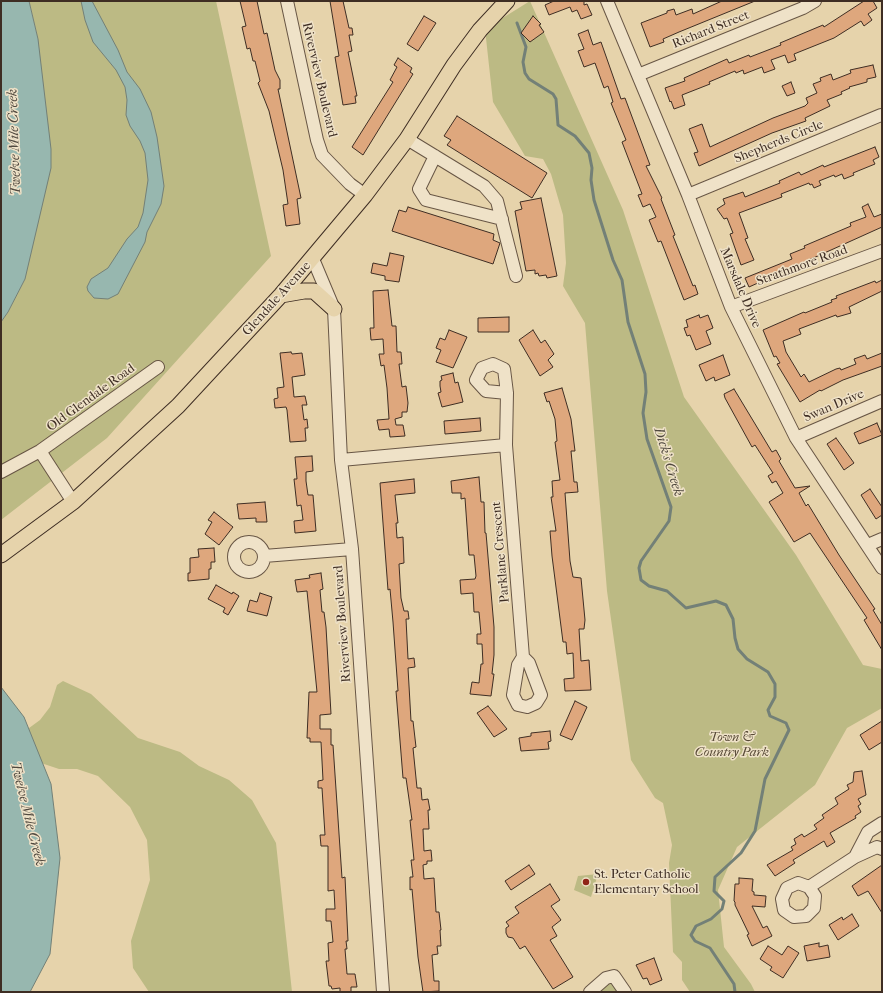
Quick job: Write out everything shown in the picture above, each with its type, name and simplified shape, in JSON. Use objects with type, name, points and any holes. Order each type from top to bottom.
[{"type":"main road","name":"Glendale Avenue","points":[[1,556],[73,502],[178,406],[281,295],[313,259],[365,195],[408,139],[454,65],[480,30],[507,1]]},
{"type":"main road","points":[[281,295],[304,290],[314,291],[334,309]]},
{"type":"street","name":"Riverview Boulevard","points":[[287,1],[317,140],[322,155],[350,184],[365,195]]},
{"type":"street","name":"Marsdale Drive","points":[[607,1],[688,195],[731,307],[796,438],[882,568]]},
{"type":"street","name":"Richard Street","points":[[638,75],[803,8],[815,1]]},
{"type":"street","name":"Shepherds Circle","points":[[688,195],[881,116]]},
{"type":"street","points":[[408,139],[484,186],[497,201],[516,276]]},
{"type":"street","points":[[435,156],[418,189],[426,200],[502,219]]},
{"type":"street","name":"Strathmore Road","points":[[731,307],[882,251]]},
{"type":"street","name":"Riverview Boulevard","points":[[313,259],[334,309],[341,460],[352,549],[383,992]]},
{"type":"street","name":"Old Glendale Road","points":[[1,472],[40,451],[158,367]]},
{"type":"street","name":"Parklane Crescent","points":[[507,393],[506,445],[523,657]]},
{"type":"street","name":"Swan Drive","points":[[796,438],[882,401]]},
{"type":"street","points":[[341,460],[506,445]]},
{"type":"street","points":[[40,451],[73,502]]},
{"type":"street","points":[[868,545],[882,539]]},
{"type":"street","points":[[264,556],[352,549]]},
{"type":"street","points":[[855,857],[868,832],[882,823]]},
{"type":"street","points":[[809,887],[855,857],[877,847],[882,849]]},
{"type":"street","points":[[590,992],[606,978],[614,976],[625,992]]},
{"type":"green space","points":[[29,1],[216,1],[271,256],[107,438],[1,520],[1,322],[8,312],[25,279],[38,39]]},
{"type":"green space","name":"Town & Country Park","points":[[530,1],[623,210],[684,397],[796,555],[863,665],[882,669],[882,708],[847,728],[815,785],[737,847],[718,890],[724,947],[751,984],[755,992],[690,992],[682,980],[682,962],[673,952],[669,863],[672,845],[663,803],[655,798],[631,760],[607,591],[585,323],[563,286],[566,263],[563,215],[551,174],[543,159],[525,156],[493,102],[485,29]]},
{"type":"green space","points":[[63,681],[91,694],[138,738],[180,752],[199,766],[229,780],[252,800],[276,843],[292,992],[149,992],[133,968],[131,941],[150,880],[147,840],[130,807],[98,776],[77,769],[59,769],[35,761],[25,731],[40,720],[50,707],[57,685]]},
{"type":"green space","points":[[598,874],[591,897],[574,890],[578,876]]},
{"type":"green space","points":[[609,982],[616,986],[619,992],[596,992]]},
{"type":"water","name":"Twelve Mile Creek","points":[[1,1],[29,1],[38,39],[51,149],[51,168],[25,279],[8,312],[1,322]]},
{"type":"water","points":[[81,1],[92,1],[118,50],[127,72],[140,89],[151,112],[157,137],[164,186],[161,204],[147,232],[145,242],[118,294],[108,299],[94,298],[88,291],[87,287],[91,279],[108,268],[127,239],[138,227],[143,213],[148,180],[145,153],[140,141],[130,126],[126,115],[127,100],[125,87],[116,70],[93,42],[85,20]]},
{"type":"water","name":"Twelve Mile Creek","points":[[1,687],[24,717],[51,784],[60,858],[50,954],[30,992],[1,992]]},
{"type":"building","points":[[240,1],[257,1],[264,34],[267,33],[275,70],[280,80],[280,89],[278,89],[301,198],[297,199],[300,224],[286,226],[283,205],[288,204],[283,170],[269,111],[258,83],[260,81],[255,61],[253,61],[250,48],[247,49],[242,27],[246,26]]},
{"type":"building","points":[[330,1],[343,1],[349,28],[352,28],[353,35],[349,35],[352,51],[348,52],[357,96],[355,96],[356,103],[343,105],[335,57],[339,56]]},
{"type":"building","points":[[554,1],[584,1],[584,5],[587,4],[592,15],[581,19],[577,10],[572,12],[570,7],[549,15],[545,5]]},
{"type":"building","points":[[722,1],[755,1],[663,39],[664,42],[650,47],[641,23],[674,9],[676,15],[692,9],[693,14]]},
{"type":"building","points":[[864,1],[873,1],[877,8],[868,14],[872,20],[864,26],[861,21],[834,38],[794,54],[796,60],[788,63],[785,55],[771,60],[775,69],[764,73],[762,67],[744,74],[743,70],[736,73],[735,71],[709,82],[710,84],[682,95],[685,105],[674,109],[671,101],[670,102],[665,88],[685,81],[684,78],[727,59],[729,63],[749,55],[750,57],[781,45],[780,43],[823,25],[824,27]]},
{"type":"building","points":[[424,16],[436,23],[418,51],[407,44]]},
{"type":"building","points":[[533,16],[541,24],[539,25],[544,32],[530,42],[521,33]]},
{"type":"building","points":[[588,30],[593,45],[601,42],[621,99],[625,98],[650,165],[646,166],[662,198],[661,199],[675,235],[673,236],[693,286],[695,285],[698,294],[684,300],[661,241],[658,242],[649,220],[656,217],[650,204],[643,207],[638,195],[642,194],[622,142],[626,140],[611,103],[613,102],[608,86],[604,88],[595,63],[584,67],[578,51],[584,49],[578,34]]},
{"type":"building","points":[[398,58],[412,68],[410,72],[413,74],[363,155],[352,147],[393,82],[390,80],[397,67],[394,65]]},
{"type":"building","points":[[873,65],[876,77],[867,79],[867,82],[849,87],[850,88],[841,92],[842,94],[827,100],[830,106],[805,118],[806,121],[772,133],[699,166],[694,153],[698,152],[689,129],[702,124],[710,147],[773,118],[805,106],[808,103],[806,98],[817,93],[813,84],[821,81],[820,78],[831,74],[833,80],[851,73],[850,70]]},
{"type":"building","points":[[791,82],[795,93],[787,96],[782,86]]},
{"type":"building","points":[[457,116],[547,173],[532,198],[447,145],[451,140],[444,136]]},
{"type":"building","points":[[875,147],[879,157],[873,160],[875,164],[853,173],[854,175],[844,179],[842,174],[835,177],[834,175],[819,181],[821,185],[814,188],[812,184],[810,185],[809,183],[781,194],[782,197],[739,213],[748,238],[745,239],[754,260],[741,265],[730,234],[733,233],[727,218],[724,219],[717,209],[725,204],[723,199],[743,192],[745,197],[780,183],[779,181],[799,172],[801,175],[823,165],[824,167]]},
{"type":"building","points":[[541,198],[557,276],[547,278],[546,275],[539,276],[538,273],[535,274],[535,270],[526,271],[515,211],[522,209],[520,202]]},
{"type":"building","points":[[868,204],[874,217],[882,214],[882,227],[749,287],[745,278],[792,259],[790,254],[805,248],[804,246],[851,226],[850,223],[866,217],[862,207]]},
{"type":"building","points":[[408,207],[494,234],[493,240],[500,243],[493,264],[392,231],[399,210],[406,212]]},
{"type":"building","points":[[390,253],[404,256],[399,282],[385,280],[385,276],[371,273],[373,263],[387,266]]},
{"type":"building","points":[[882,280],[882,291],[849,307],[851,313],[837,317],[836,315],[799,329],[801,334],[783,341],[786,352],[801,377],[804,374],[809,382],[836,369],[840,368],[841,370],[856,364],[854,359],[865,355],[867,359],[882,353],[882,366],[843,380],[821,391],[820,390],[800,402],[777,364],[780,363],[776,356],[774,357],[763,330],[804,312],[805,313],[832,302],[831,300],[837,298],[836,296],[875,281],[876,283]]},
{"type":"building","points":[[388,290],[392,326],[396,326],[397,352],[401,352],[402,364],[399,364],[402,387],[406,386],[408,403],[407,412],[402,412],[402,417],[395,419],[396,425],[403,425],[405,436],[390,437],[389,429],[379,430],[377,420],[389,419],[384,365],[381,366],[379,354],[384,354],[383,339],[371,340],[370,328],[374,328],[373,291]]},
{"type":"building","points":[[699,315],[700,318],[708,315],[713,328],[706,331],[711,344],[696,350],[690,335],[687,336],[684,328],[688,327],[686,320]]},
{"type":"building","points":[[509,317],[509,332],[478,332],[478,318]]},
{"type":"building","points":[[449,330],[467,337],[453,368],[436,362],[441,350],[436,348],[440,338],[445,340]]},
{"type":"building","points":[[533,330],[541,343],[545,340],[554,354],[548,360],[553,367],[540,376],[519,340]]},
{"type":"building","points":[[291,352],[292,354],[302,353],[305,375],[292,377],[294,397],[305,396],[307,405],[302,405],[304,420],[307,419],[308,428],[305,428],[306,441],[290,442],[286,407],[275,408],[274,399],[278,398],[277,388],[284,387],[280,353]]},
{"type":"building","points":[[723,355],[730,375],[715,381],[714,377],[706,381],[699,365]]},
{"type":"building","points":[[453,373],[455,383],[458,382],[463,402],[442,407],[438,393],[441,392],[441,376]]},
{"type":"building","points":[[562,388],[571,419],[575,451],[571,451],[574,482],[577,482],[578,492],[565,493],[570,561],[573,577],[581,578],[585,620],[584,629],[579,629],[581,661],[589,660],[591,690],[565,691],[564,679],[574,678],[573,653],[567,654],[566,642],[563,642],[552,556],[550,531],[556,531],[551,497],[553,497],[552,481],[560,480],[555,442],[557,441],[555,419],[549,401],[547,402],[544,393]]},
{"type":"building","points":[[734,389],[772,452],[776,450],[781,459],[779,461],[795,488],[810,486],[799,493],[806,506],[808,504],[839,555],[875,609],[873,610],[882,625],[882,650],[864,620],[867,618],[810,533],[794,542],[769,502],[783,493],[776,481],[772,483],[768,476],[773,473],[755,445],[752,447],[725,398],[724,394]]},
{"type":"building","points":[[480,418],[481,431],[445,434],[444,421]]},
{"type":"building","points":[[877,423],[882,435],[859,444],[854,433]]},
{"type":"building","points":[[836,438],[854,463],[844,470],[827,444]]},
{"type":"building","points":[[312,456],[313,471],[306,472],[306,481],[308,495],[313,495],[316,531],[295,533],[294,521],[303,520],[301,505],[297,506],[294,479],[297,479],[295,457]]},
{"type":"building","points":[[479,477],[481,502],[484,502],[485,533],[494,627],[492,674],[494,674],[491,696],[470,694],[472,682],[479,683],[481,664],[483,664],[482,644],[477,644],[477,634],[481,634],[479,612],[474,612],[473,593],[461,594],[460,580],[475,579],[476,576],[474,555],[469,555],[465,498],[461,499],[461,493],[452,493],[451,481]]},
{"type":"building","points":[[414,479],[415,493],[395,495],[398,523],[396,523],[397,538],[403,537],[404,563],[399,564],[401,598],[404,611],[408,611],[409,619],[406,619],[408,659],[414,658],[415,667],[408,668],[411,721],[413,721],[416,747],[413,748],[417,788],[421,788],[422,800],[428,799],[430,810],[428,810],[429,829],[423,829],[424,851],[431,850],[432,861],[427,861],[427,864],[423,865],[424,879],[434,878],[436,912],[439,912],[441,930],[441,946],[437,946],[438,954],[432,955],[434,981],[439,981],[439,991],[423,992],[418,957],[412,889],[410,890],[410,877],[413,877],[411,860],[414,860],[410,820],[412,820],[406,778],[403,778],[396,691],[398,691],[393,622],[390,589],[388,590],[380,483]]},
{"type":"building","points":[[870,489],[882,507],[882,515],[876,519],[861,495]]},
{"type":"building","points":[[265,502],[267,522],[256,522],[256,518],[239,519],[237,504]]},
{"type":"building","points":[[214,512],[233,527],[219,545],[205,534],[212,522],[208,520]]},
{"type":"building","points":[[214,548],[215,562],[211,562],[209,579],[188,581],[188,573],[190,573],[190,558],[199,557],[198,549]]},
{"type":"building","points":[[321,573],[323,589],[320,590],[322,612],[324,612],[326,627],[331,714],[320,715],[320,729],[331,729],[331,745],[333,745],[342,878],[345,877],[348,941],[346,941],[347,949],[345,949],[347,974],[355,974],[357,987],[351,987],[351,992],[340,992],[340,988],[332,989],[331,986],[329,986],[326,961],[329,961],[328,943],[333,942],[331,921],[326,921],[326,909],[335,909],[334,890],[328,891],[328,846],[321,846],[320,835],[325,835],[322,788],[318,788],[318,781],[323,780],[321,742],[310,742],[310,738],[307,738],[309,692],[317,692],[307,591],[297,592],[295,580],[310,578],[309,575]]},
{"type":"building","points":[[216,585],[232,594],[233,592],[239,596],[228,615],[223,612],[225,608],[208,599]]},
{"type":"building","points":[[260,593],[272,597],[267,616],[247,611],[250,600],[257,602]]},
{"type":"building","points":[[575,701],[587,707],[572,740],[560,735]]},
{"type":"building","points":[[488,706],[507,729],[494,737],[477,713]]},
{"type":"building","points":[[882,721],[882,742],[869,750],[860,735]]},
{"type":"building","points":[[550,731],[551,741],[548,742],[549,749],[521,751],[519,738],[531,736],[531,733]]},
{"type":"building","points":[[862,771],[866,795],[858,799],[861,804],[858,806],[861,812],[855,816],[856,818],[830,833],[835,842],[827,847],[824,841],[793,860],[795,863],[775,876],[767,865],[793,850],[791,847],[796,844],[794,839],[802,834],[804,837],[817,829],[814,825],[824,818],[822,815],[838,804],[835,798],[849,789],[847,785],[853,782],[854,772]]},
{"type":"building","points":[[529,865],[535,874],[511,890],[505,881]]},
{"type":"building","points":[[882,865],[882,913],[868,891],[858,896],[852,886]]},
{"type":"building","points":[[739,878],[753,879],[752,891],[754,892],[754,895],[766,896],[765,907],[752,906],[763,928],[767,926],[772,936],[752,946],[747,935],[749,934],[734,901],[735,884],[739,884]]},
{"type":"building","points":[[550,884],[560,900],[551,906],[561,920],[552,927],[557,936],[550,940],[573,977],[553,989],[525,946],[520,949],[513,938],[508,937],[506,933],[506,928],[509,926],[506,922],[519,913],[515,907]]},
{"type":"building","points":[[852,914],[859,926],[838,940],[829,925],[842,917],[843,920]]},
{"type":"building","points":[[819,943],[819,947],[828,945],[830,957],[807,961],[804,946]]},
{"type":"building","points":[[768,946],[782,955],[788,946],[799,953],[783,978],[770,970],[772,967],[760,959]]},
{"type":"building","points":[[654,958],[662,980],[650,985],[647,978],[643,979],[636,965]]},
{"type":"waterway","name":"Dick's Creek","points":[[517,23],[526,47],[523,62],[525,73],[529,79],[553,94],[556,99],[558,125],[575,136],[589,153],[592,168],[591,180],[594,200],[613,260],[622,280],[628,322],[645,374],[646,392],[643,413],[647,439],[671,507],[669,521],[641,561],[639,568],[641,580],[649,586],[667,591],[686,608],[716,601],[726,605],[733,619],[738,649],[747,659],[768,672],[775,684],[775,697],[768,710],[770,716],[786,723],[789,730],[765,779],[755,831],[741,853],[715,877],[714,891],[724,901],[722,909],[711,919],[696,926],[691,935],[695,941],[710,948],[734,984],[735,992]]},
{"type":"place","name":"St. Peter Catholic Elementary School","points":[[586,882]]}]
